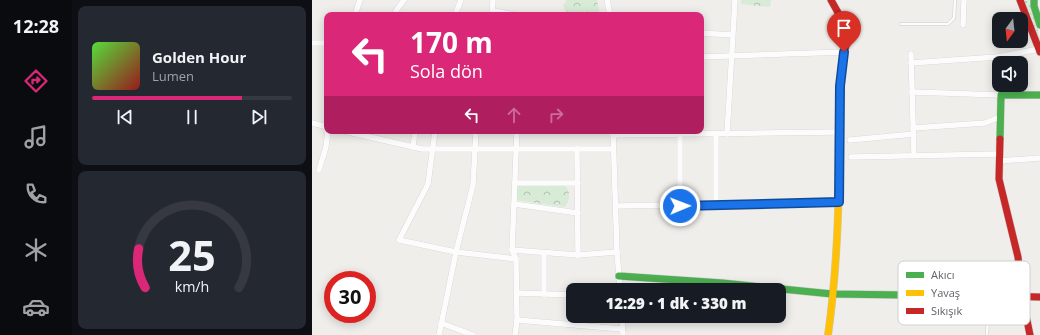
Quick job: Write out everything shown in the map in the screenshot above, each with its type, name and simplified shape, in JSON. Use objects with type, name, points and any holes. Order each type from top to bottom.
[{"type":"street","points":[[356,12],[360,0]]},
{"type":"street","points":[[396,12],[404,0]]},
{"type":"street","points":[[456,12],[461,0]]},
{"type":"street","points":[[493,0],[493,12]]},
{"type":"street","points":[[607,0],[609,12]]},
{"type":"street","points":[[727,134],[735,0]]},
{"type":"street","points":[[828,335],[832,306],[839,202],[840,86],[844,52],[850,34],[831,0]]},
{"type":"street","points":[[963,24],[964,0]]},
{"type":"street","points":[[1004,56],[1040,51],[1020,0]]},
{"type":"street","points":[[1034,0],[1040,25]]},
{"type":"street","points":[[704,33],[732,35]]},
{"type":"street","points":[[312,43],[324,43]]},
{"type":"street","points":[[704,57],[844,52]]},
{"type":"street","points":[[911,54],[914,155]]},
{"type":"street","points":[[911,63],[992,57]]},
{"type":"street","points":[[912,92],[1040,95]]},
{"type":"street","points":[[1001,92],[999,179],[1018,261]]},
{"type":"street","points":[[913,128],[985,123],[1000,117]]},
{"type":"street","points":[[312,123],[324,126]]},
{"type":"street","points":[[680,206],[680,134],[839,132]]},
{"type":"street","points":[[319,170],[326,147],[328,134]]},
{"type":"street","points":[[356,134],[422,149],[613,149]]},
{"type":"street","points":[[372,138],[373,134]]},
{"type":"street","points":[[413,147],[415,134]]},
{"type":"street","points":[[435,134],[428,184],[399,240],[456,252],[516,259]]},
{"type":"street","points":[[439,335],[456,252],[473,185],[476,134]]},
{"type":"street","points":[[515,335],[517,320],[516,259],[512,250],[517,134]]},
{"type":"street","points":[[613,134],[620,283]]},
{"type":"street","points":[[716,134],[716,205]]},
{"type":"street","points":[[850,140],[914,134]]},
{"type":"street","points":[[577,149],[578,255]]},
{"type":"street","points":[[850,157],[914,155],[1040,158]]},
{"type":"street","points":[[515,183],[578,183]]},
{"type":"street","points":[[616,206],[839,202]]},
{"type":"street","points":[[514,204],[578,213]]},
{"type":"street","points":[[512,250],[578,255],[617,252]]},
{"type":"street","points":[[544,253],[544,294]]},
{"type":"street","points":[[619,276],[722,283],[832,294],[898,294]]},
{"type":"street","points":[[517,293],[566,295]]},
{"type":"street","points":[[1030,296],[1040,297]]},
{"type":"street","points":[[517,320],[623,332]]},
{"type":"street","points":[[441,323],[473,335]]},
{"type":"street","points":[[1028,325],[1030,335]]},
{"type":"lane","points":[[901,24],[948,24],[954,18],[955,0]]},
{"type":"lane","points":[[987,335],[988,325]]},
{"type":"green space","points":[[566,0],[597,0],[599,12],[566,12],[563,5]]},
{"type":"green space","points":[[741,0],[771,0],[770,7],[741,4]]},
{"type":"green space","points":[[1024,0],[1030,0],[1040,43],[1031,16]]},
{"type":"green space","points":[[515,185],[565,186],[569,193],[569,199],[565,207],[515,200]]},
{"type":"traffic: fast","points":[[1034,0],[1034,6],[1040,25]]},
{"type":"traffic: fast","points":[[1000,139],[1001,95],[1040,95]]},
{"type":"traffic: fast","points":[[619,276],[722,283],[832,294],[898,295]]},
{"type":"traffic: slow","points":[[828,335],[836,256],[840,124]]},
{"type":"traffic: jam","points":[[831,0],[850,34],[844,52],[840,86],[840,124]]},
{"type":"traffic: jam","points":[[1020,0],[1040,52]]},
{"type":"traffic: jam","points":[[1000,139],[999,179],[1018,261]]},
{"type":"traffic: jam","points":[[1030,297],[1040,297]]},
{"type":"traffic: jam","points":[[1028,325],[1030,335]]},
{"type":"route","points":[[680,206],[839,202],[840,86],[844,52]]}]
